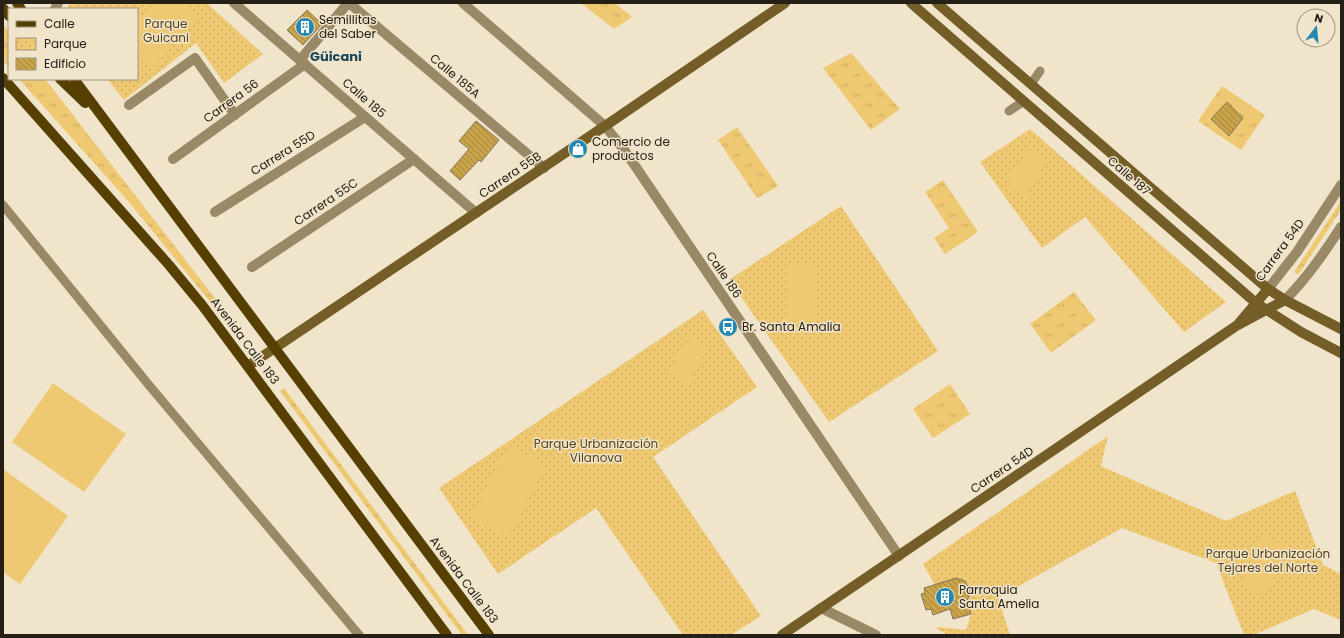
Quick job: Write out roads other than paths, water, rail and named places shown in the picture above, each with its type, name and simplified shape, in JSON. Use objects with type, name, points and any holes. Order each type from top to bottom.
[{"type":"main road","name":"Avenida Calle 183","points":[[3,78],[187,286],[447,635]]},
{"type":"main road","points":[[61,80],[106,122]]},
{"type":"main road","name":"Avenida Calle 183","points":[[75,80],[488,635]]},
{"type":"street","name":"Calle 185","points":[[234,3],[476,213]]},
{"type":"street","name":"Carrera 56","points":[[173,159],[235,115],[302,62],[348,3]]},
{"type":"street","name":"Calle 185A","points":[[348,3],[544,168]]},
{"type":"street","name":"Calle 186","points":[[463,3],[605,126],[625,151],[899,556]]},
{"type":"street","name":"Carrera 55B","points":[[248,366],[544,168],[785,3]]},
{"type":"street","name":"Calle 187","points":[[938,3],[1268,289],[1285,300],[1341,329]]},
{"type":"street","name":"Calle 187","points":[[913,4],[1256,303],[1301,332],[1341,353]]},
{"type":"street","points":[[129,105],[195,58],[235,115]]},
{"type":"street","name":"Carrera 55D","points":[[215,212],[365,117]]},
{"type":"street","name":"Carrera 55C","points":[[252,267],[414,159]]},
{"type":"street","name":"Carrera 54D","points":[[1236,326],[1286,267],[1341,185]]},
{"type":"street","name":"Carrera 54D","points":[[782,635],[1236,326],[1285,300],[1314,268],[1341,227]]},
{"type":"street","points":[[821,608],[876,635]]},
{"type":"lane","points":[[1031,84],[1040,71]]},
{"type":"lane","points":[[1009,111],[1024,102]]},
{"type":"lane","points":[[3,205],[148,384],[359,635]]},
{"type":"place","name":"Semillitas del Saber","points":[[305,27]]},
{"type":"place","name":"Comercio de productos","points":[[578,149]]},
{"type":"place","name":"Br. Santa Amalia","points":[[728,327]]},
{"type":"place","name":"Parroquia Santa Amelia","points":[[945,597]]},
{"type":"district","name":"Güicani","points":[[336,56]]},
{"type":"park label","name":"Parque Guicani","points":[[166,31]]},
{"type":"park label","name":"Parque Urbanización Vilanova","points":[[596,451]]},
{"type":"park label","name":"Parque Urbanización Tejares del Norte","points":[[1268,561]]}]
